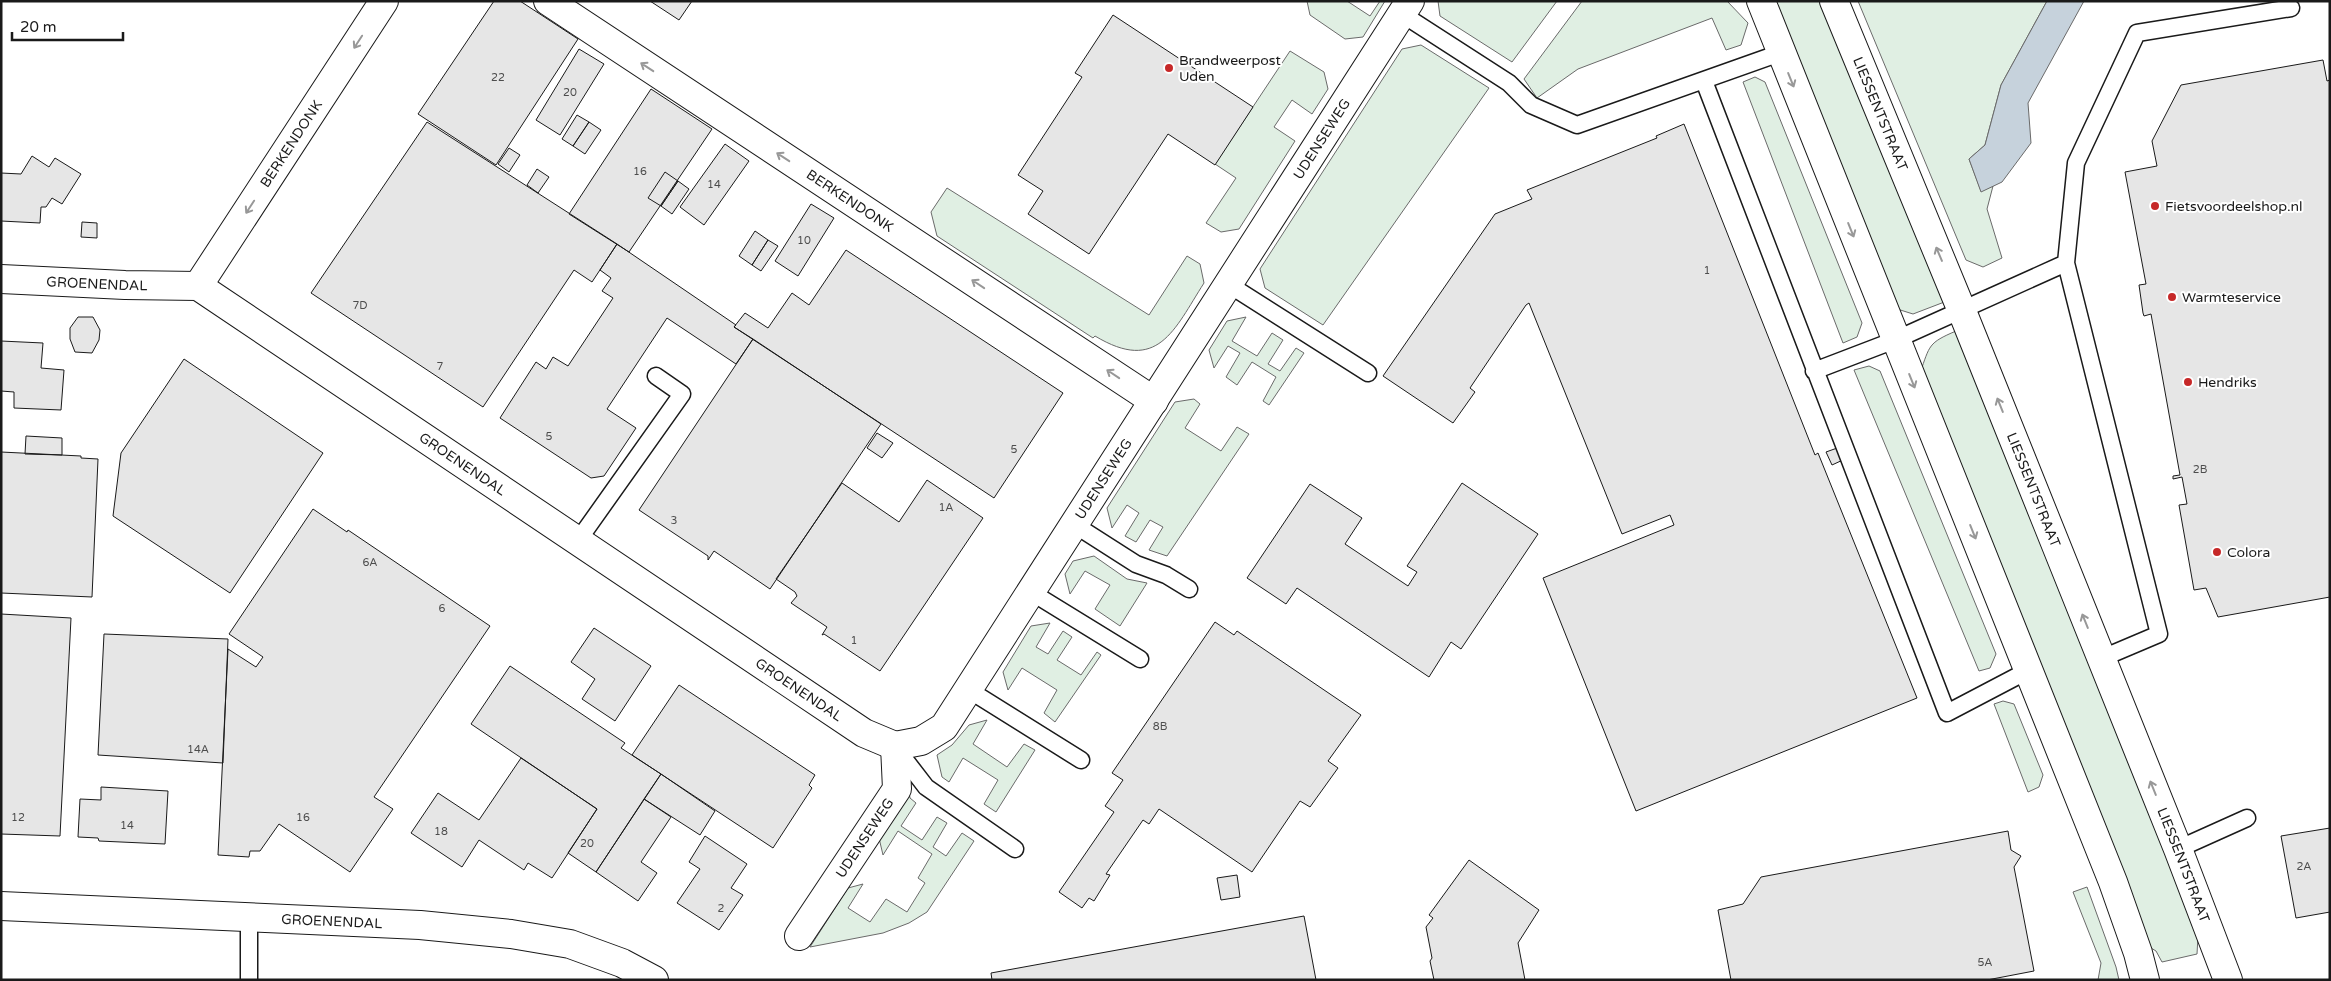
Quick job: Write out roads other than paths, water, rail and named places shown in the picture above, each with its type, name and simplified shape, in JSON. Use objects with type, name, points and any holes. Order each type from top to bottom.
[{"type":"street","name":"BERKENDONK","points":[[198,286],[384,1]]},
{"type":"street","name":"BERKENDONK","points":[[548,1],[1154,401]]},
{"type":"street","points":[[1761,1],[1780,53],[2113,882],[2138,953],[2145,980]]},
{"type":"street","name":"LIESSENTSTRAAT","points":[[1834,1],[1962,311],[2100,659],[2178,849],[2228,980]]},
{"type":"street","name":"UDENSEWEG","points":[[798,936],[897,789],[895,746],[921,741],[944,727],[1406,8]]},
{"type":"street","name":"GROENENDAL","points":[[1,279],[125,285],[198,286],[864,733],[895,746]]},
{"type":"street","name":"GROENENDAL","points":[[1,906],[420,925],[512,934],[570,944],[622,963],[654,980]]},
{"type":"lane","points":[[1406,8],[1508,83],[1531,105],[1577,125],[1780,53]]},
{"type":"lane","points":[[2100,659],[2159,634],[2066,262],[2076,163],[2137,33],[2291,8]]},
{"type":"lane","points":[[1704,81],[1946,713],[2029,670]]},
{"type":"lane","points":[[1814,371],[1895,340],[2066,262]]},
{"type":"lane","points":[[1228,284],[1368,373]]},
{"type":"lane","points":[[577,542],[682,394],[656,376]]},
{"type":"lane","points":[[1075,525],[1136,564],[1166,575],[1189,589]]},
{"type":"lane","points":[[1031,592],[1140,659]]},
{"type":"lane","points":[[969,690],[1081,760]]},
{"type":"lane","points":[[895,746],[926,787],[1015,849]]},
{"type":"lane","points":[[2178,849],[2247,818]]},
{"type":"lane","points":[[249,918],[249,980]]},
{"type":"place","name":"Brandweerpost Uden","points":[[1169,68]]},
{"type":"place","name":"Fietsvoordeelshop.nl","points":[[2155,206]]},
{"type":"place","name":"Warmteservice","points":[[2172,297]]},
{"type":"place","name":"Hendriks","points":[[2188,382]]},
{"type":"place","name":"Colora","points":[[2217,552]]}]
